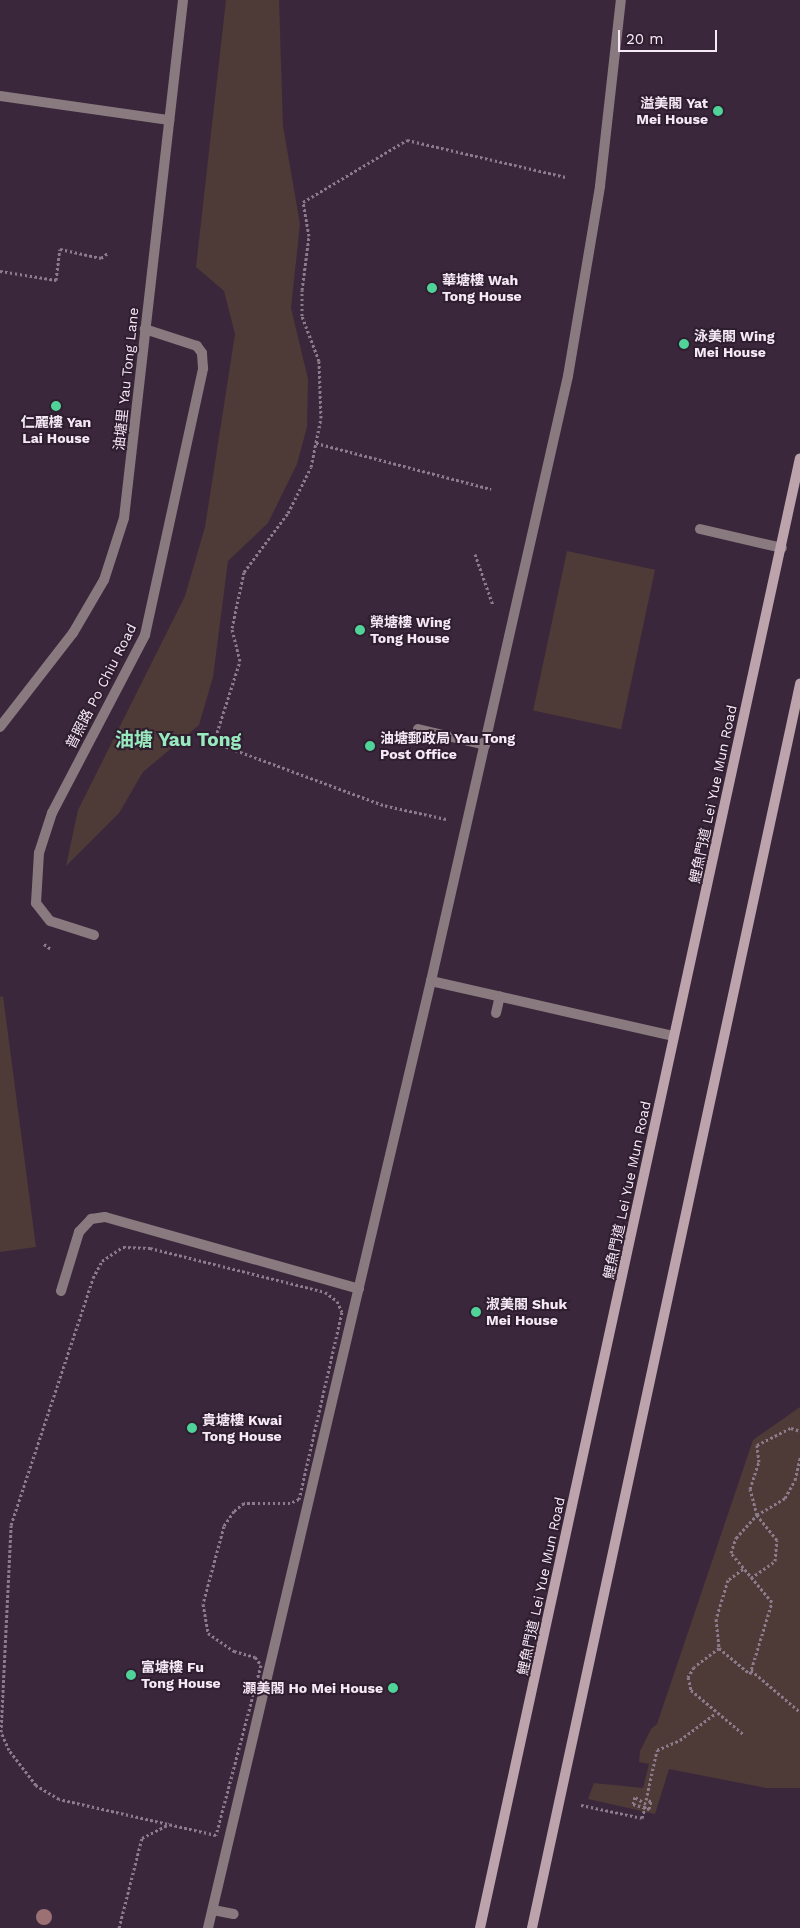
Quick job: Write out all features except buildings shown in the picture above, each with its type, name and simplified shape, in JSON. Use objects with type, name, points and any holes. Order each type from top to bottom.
[{"type":"main road","name":"鯉魚門道 Lei Yue Mun Road","points":[[480,1928],[782,548],[800,458]]},
{"type":"main road","points":[[532,1928],[800,684]]},
{"type":"street","name":"油塘里 Yau Tong Lane","points":[[0,727],[73,633],[104,580],[124,518],[183,0]]},
{"type":"street","points":[[208,1928],[431,981],[568,376],[600,186],[621,0]]},
{"type":"street","points":[[0,96],[169,120]]},
{"type":"street","name":"普照路 Po Chiu Road","points":[[94,935],[50,921],[36,904],[40,853],[50,819],[144,635],[203,368],[202,353],[197,346],[145,328]]},
{"type":"street","points":[[700,529],[782,548]]},
{"type":"street","points":[[418,729],[485,745]]},
{"type":"street","points":[[431,981],[674,1036]]},
{"type":"street","points":[[496,1013],[500,996]]},
{"type":"street","points":[[61,1291],[78,1232],[91,1219],[105,1217],[359,1288]]},
{"type":"street","points":[[213,1910],[234,1914]]},
{"type":"path","points":[[455,821],[383,805],[214,742],[240,661],[232,628],[244,572],[288,512],[311,467],[321,418],[318,361],[302,316],[302,290],[309,236],[303,202],[408,140],[566,177]]},
{"type":"path","points":[[0,271],[56,280],[60,249],[101,258],[108,253]]},
{"type":"path","points":[[316,443],[491,489]]},
{"type":"path","points":[[119,1928],[142,1838],[170,1824],[216,1835],[261,1665],[255,1657],[234,1651],[208,1633],[203,1604],[224,1526],[234,1511],[244,1503],[290,1503],[299,1499],[342,1312],[337,1301],[325,1292],[150,1248],[123,1247],[102,1261],[93,1278],[11,1525],[1,1732],[9,1750],[36,1785],[59,1799],[170,1824]]},
{"type":"path","points":[[751,1578],[775,1561],[778,1540],[757,1516],[750,1489],[760,1462],[757,1445],[791,1428],[800,1431]]},
{"type":"path","points":[[744,1569],[728,1580],[716,1618],[719,1648],[750,1674],[772,1602],[731,1553],[736,1538],[757,1516],[785,1498],[795,1480],[800,1458]]},
{"type":"path","points":[[719,1648],[709,1653],[688,1677],[695,1697],[743,1734]]},
{"type":"path","points":[[751,1670],[800,1712]]},
{"type":"path","points":[[578,1804],[642,1818],[646,1804],[639,1802],[640,1799],[635,1797],[633,1804],[649,1809],[651,1802],[646,1800],[658,1750],[680,1740],[716,1713]]},
{"type":"shaded area","points":[[226,0],[279,0],[283,126],[300,224],[291,308],[308,379],[307,427],[297,464],[268,523],[228,561],[213,677],[199,725],[143,772],[119,813],[66,866],[78,810],[185,596],[205,527],[235,334],[224,291],[196,267]]},
{"type":"shaded area","points":[[567,551],[655,570],[621,729],[533,710]]},
{"type":"shaded area","points":[[3,996],[36,1247],[0,1252],[0,997]]},
{"type":"shaded area","points":[[800,1407],[800,1788],[766,1788],[669,1769],[655,1814],[588,1799],[594,1783],[643,1788],[649,1764],[639,1762],[640,1751],[651,1729],[657,1724],[753,1440]]},
{"type":"place","name":"溢美閣 Yat Mei House","points":[[718,111]]},
{"type":"place","name":"華塘樓 Wah Tong House","points":[[432,288]]},
{"type":"place","name":"泳美閣 Wing Mei House","points":[[684,344]]},
{"type":"place","name":"仁麗樓 Yan Lai House","points":[[56,406]]},
{"type":"place","name":"榮塘樓 Wing Tong House","points":[[360,630]]},
{"type":"place","name":"油塘郵政局 Yau Tong Post Office","points":[[370,746]]},
{"type":"place","name":"淑美閣 Shuk Mei House","points":[[476,1312]]},
{"type":"place","name":"貴塘樓 Kwai Tong House","points":[[192,1428]]},
{"type":"place","name":"富塘樓 Fu Tong House","points":[[131,1675]]},
{"type":"place","name":"灝美閣 Ho Mei House","points":[[393,1688]]},
{"type":"district","name":"油塘 Yau Tong","points":[[178,740]]}]
